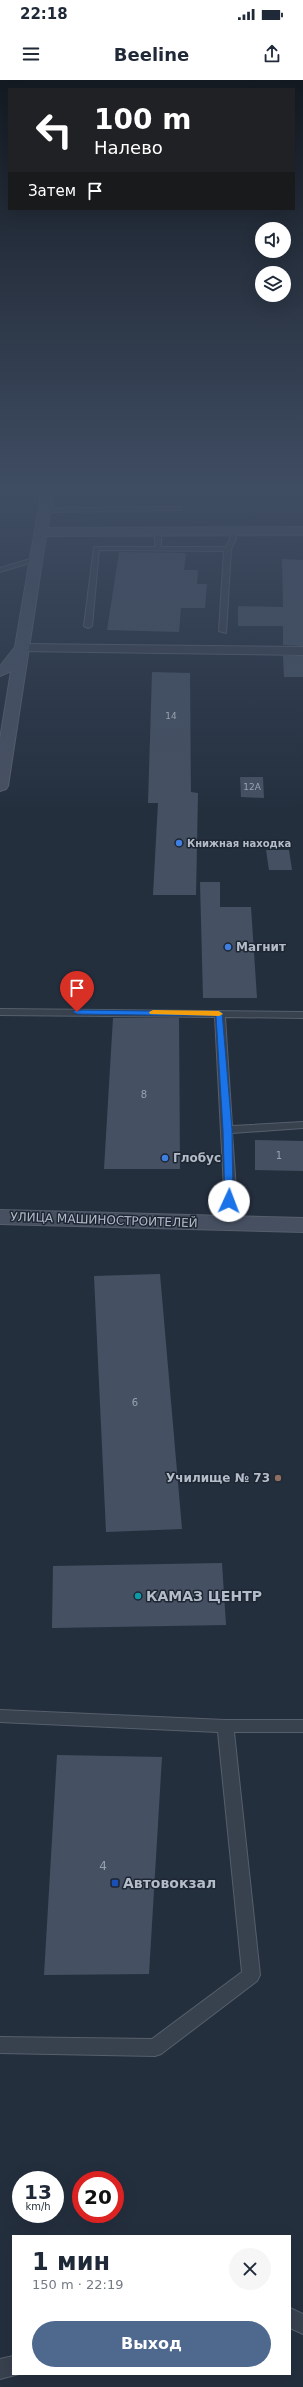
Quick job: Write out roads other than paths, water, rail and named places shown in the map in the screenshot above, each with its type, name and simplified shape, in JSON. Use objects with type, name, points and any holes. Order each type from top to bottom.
[{"type":"main road","points":[[0,786],[7,706],[22,648],[31,596]]},
{"type":"main road","points":[[0,672],[8,666],[22,648]]},
{"type":"main road","name":"УЛИЦА МАШИНОСТРОИТЕЛЕЙ","points":[[0,1217],[303,1225]]},
{"type":"street","points":[[22,648],[303,651]]},
{"type":"lane","points":[[88,626],[91,596]]},
{"type":"lane","points":[[223,631],[225,596]]},
{"type":"lane","points":[[0,1012],[303,1015]]},
{"type":"lane","points":[[220,1014],[230,1189],[228,1224]]},
{"type":"lane","points":[[227,1130],[303,1125]]},
{"type":"lane","points":[[0,1716],[225,1726],[303,1726]]},
{"type":"lane","points":[[0,2045],[155,2048],[251,1974],[225,1726]]},
{"type":"lane","points":[[291,2318],[303,2324]]},
{"type":"lane","points":[[0,2369],[12,2366]]},
{"type":"place","name":"Книжная находка","points":[[179,843]]},
{"type":"place","name":"Магнит","points":[[228,947]]},
{"type":"place","name":"Глобус","points":[[165,1158]]},
{"type":"place","name":"Училище № 73","points":[[278,1478]]},
{"type":"place","name":"КАМАЗ ЦЕНТР","points":[[138,1596]]},
{"type":"place","name":"Автовокзал","points":[[115,1883]]}]
